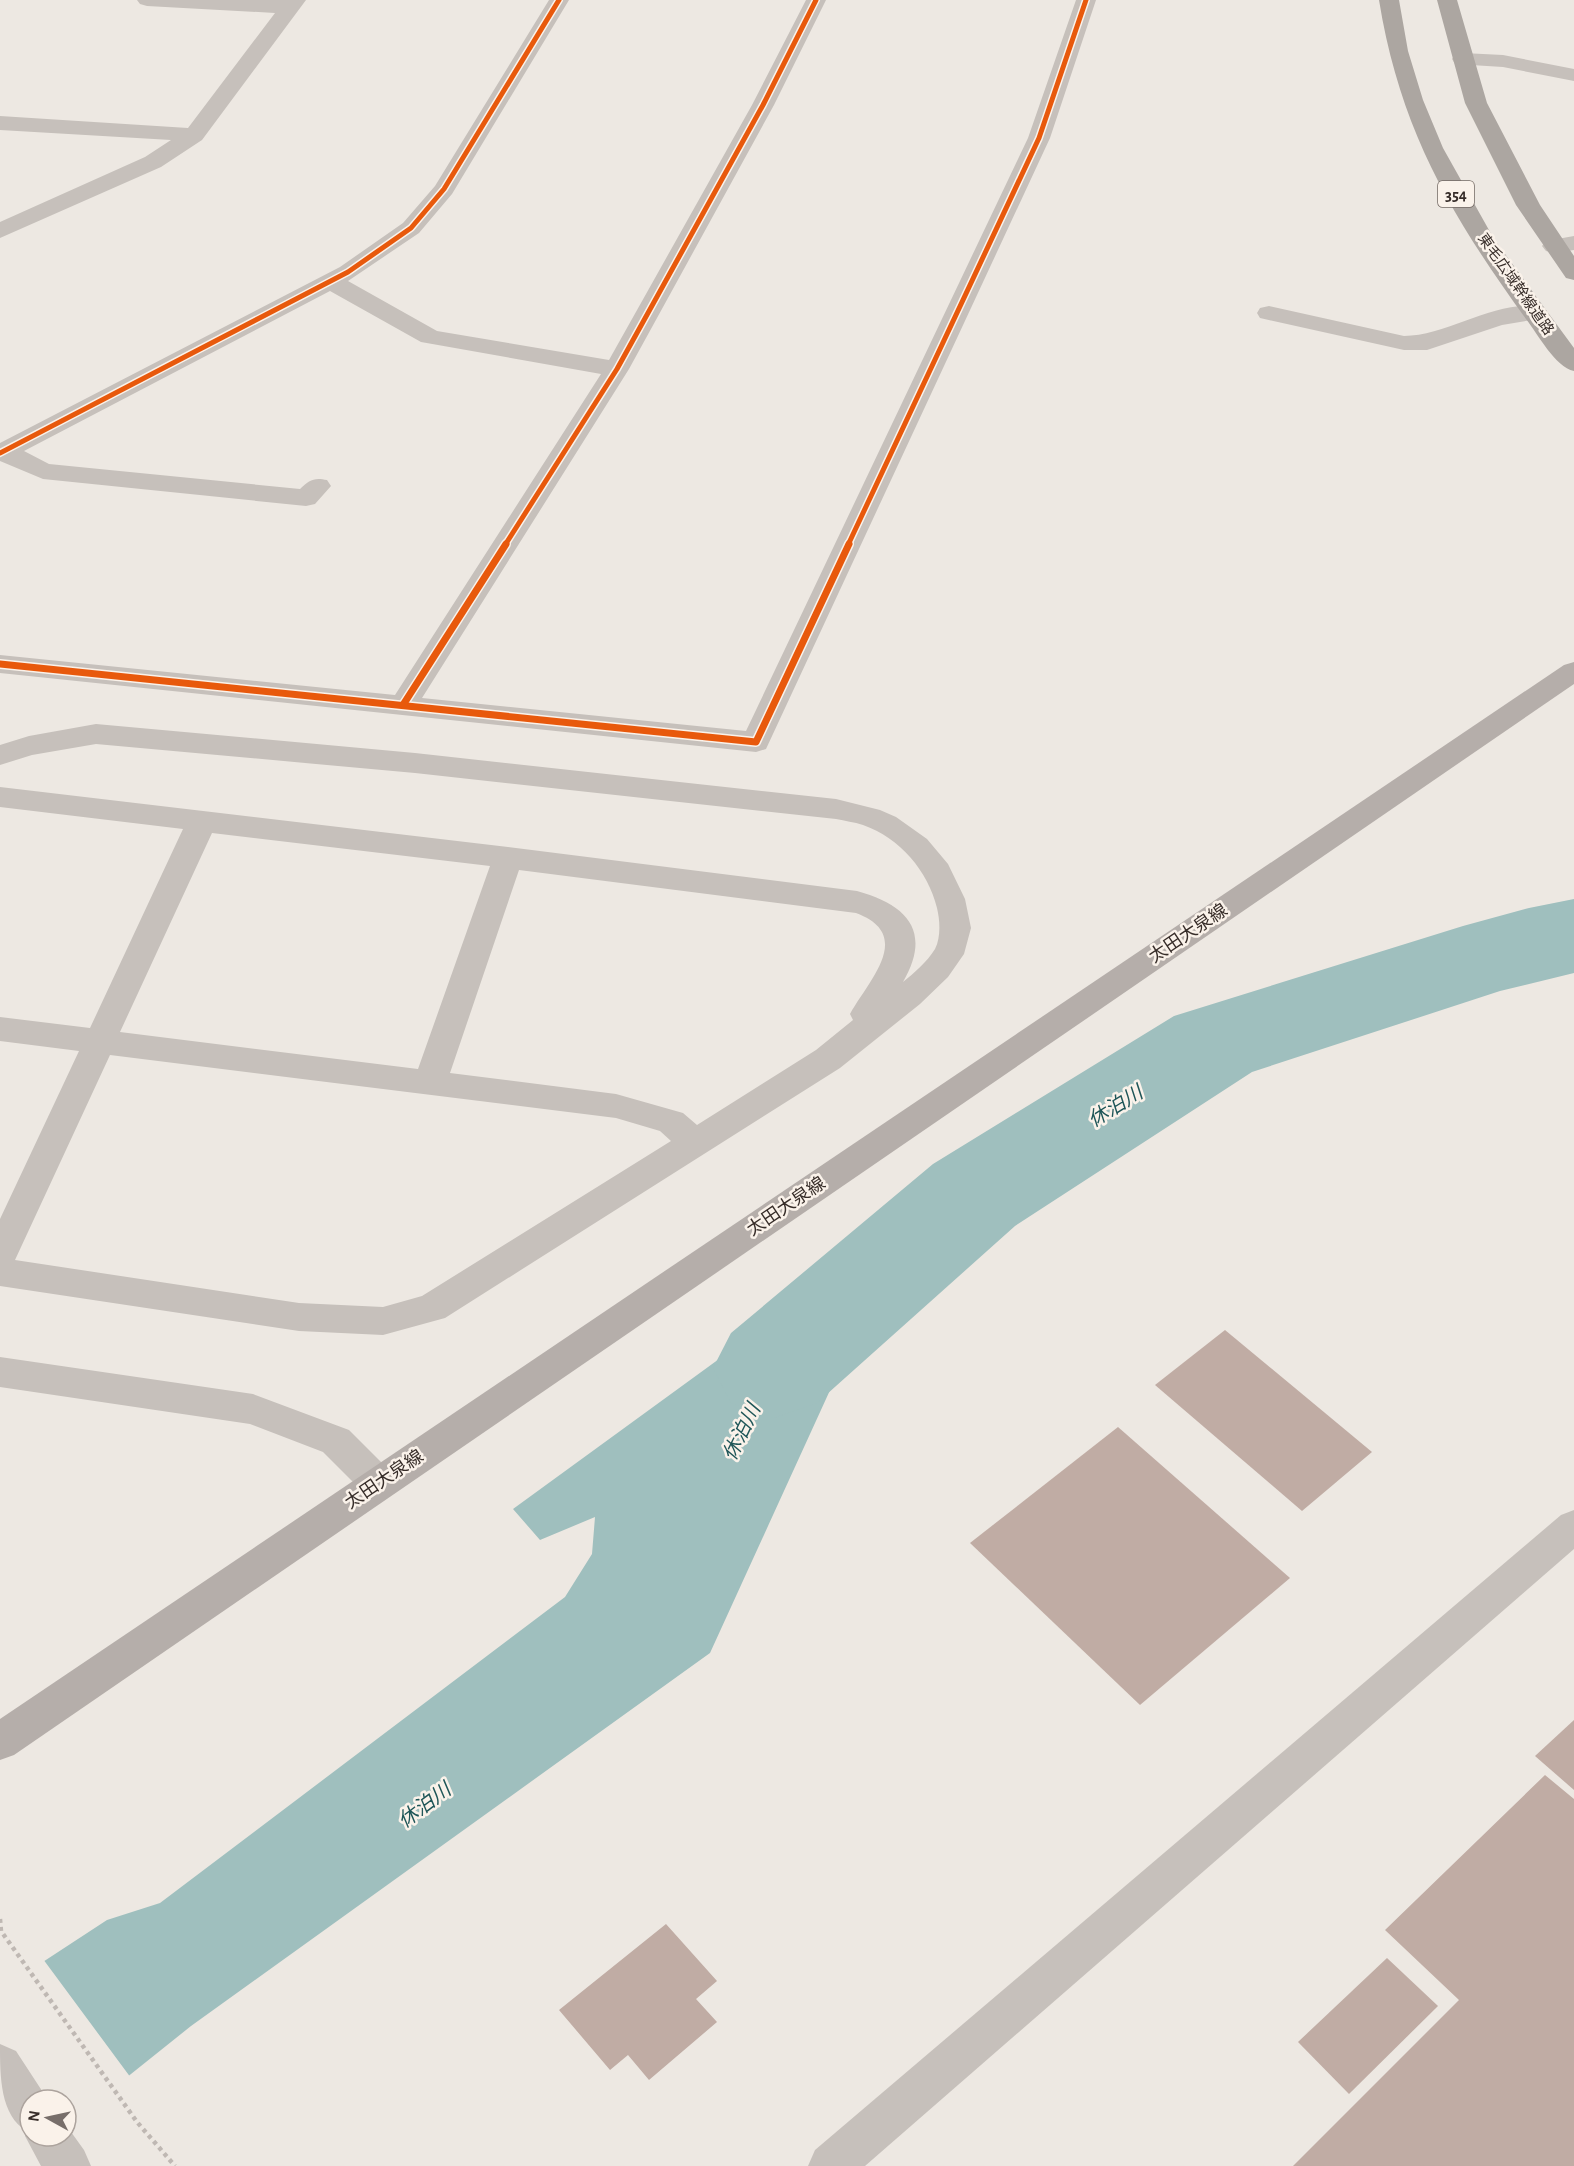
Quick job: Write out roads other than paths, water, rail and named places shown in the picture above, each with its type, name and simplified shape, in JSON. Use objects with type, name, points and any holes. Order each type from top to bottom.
[{"type":"highway","name":"東毛広域幹線道路","points":[[1389,0],[1400,66],[1416,113],[1441,168],[1484,239],[1534,313],[1574,364]]},
{"type":"highway","points":[[1447,0],[1476,103],[1528,205],[1564,245],[1574,273]]},
{"type":"main road","name":"太田大泉線","points":[[0,1742],[1574,671]]},
{"type":"street","points":[[147,0],[293,4]]},
{"type":"street","points":[[2,452],[330,281],[411,228],[444,189],[559,0]]},
{"type":"street","points":[[403,705],[617,369],[763,105],[816,0]]},
{"type":"street","points":[[0,664],[756,742],[1039,138],[1086,0]]},
{"type":"street","points":[[0,231],[153,162],[194,135],[293,4]]},
{"type":"street","points":[[1463,59],[1503,61],[1574,75]]},
{"type":"street","points":[[0,123],[194,135]]},
{"type":"street","points":[[330,281],[430,337],[617,369]]},
{"type":"street","points":[[1269,313],[1404,342],[1427,343],[1498,318],[1534,313]]},
{"type":"street","points":[[2,452],[43,471],[306,498],[318,486]]},
{"type":"street","points":[[0,755],[29,746],[96,734],[427,764],[836,809],[878,819],[921,850],[942,877],[952,906],[955,930],[950,952],[924,982],[852,1036],[828,1059],[432,1308],[383,1321],[299,1317],[0,1272]]},
{"type":"street","points":[[0,797],[808,894],[872,906],[893,920],[903,945],[895,973],[852,1036]]},
{"type":"street","points":[[0,1256],[202,821]]},
{"type":"street","points":[[430,1083],[508,857]]},
{"type":"street","points":[[0,1029],[616,1106],[671,1122],[695,1142]]},
{"type":"street","points":[[0,1372],[253,1408],[336,1441],[378,1483]]},
{"type":"street","points":[[831,2166],[1574,1526]]},
{"type":"street","points":[[0,2066],[18,2092]]},
{"type":"street","points":[[55,2148],[68,2166]]},
{"type":"water","points":[[890,1266],[847,1353],[710,1653],[191,2026],[78,2116],[78,2088],[18,2088],[18,2148],[0,2166],[0,1990],[107,1920],[160,1903],[565,1597],[592,1554],[595,1517],[540,1540],[513,1509],[840,1271]]},
{"type":"waterway","name":"休泊川","points":[[774,1368],[974,1195],[1213,1044],[1463,964],[1529,945],[1574,936]]}]
